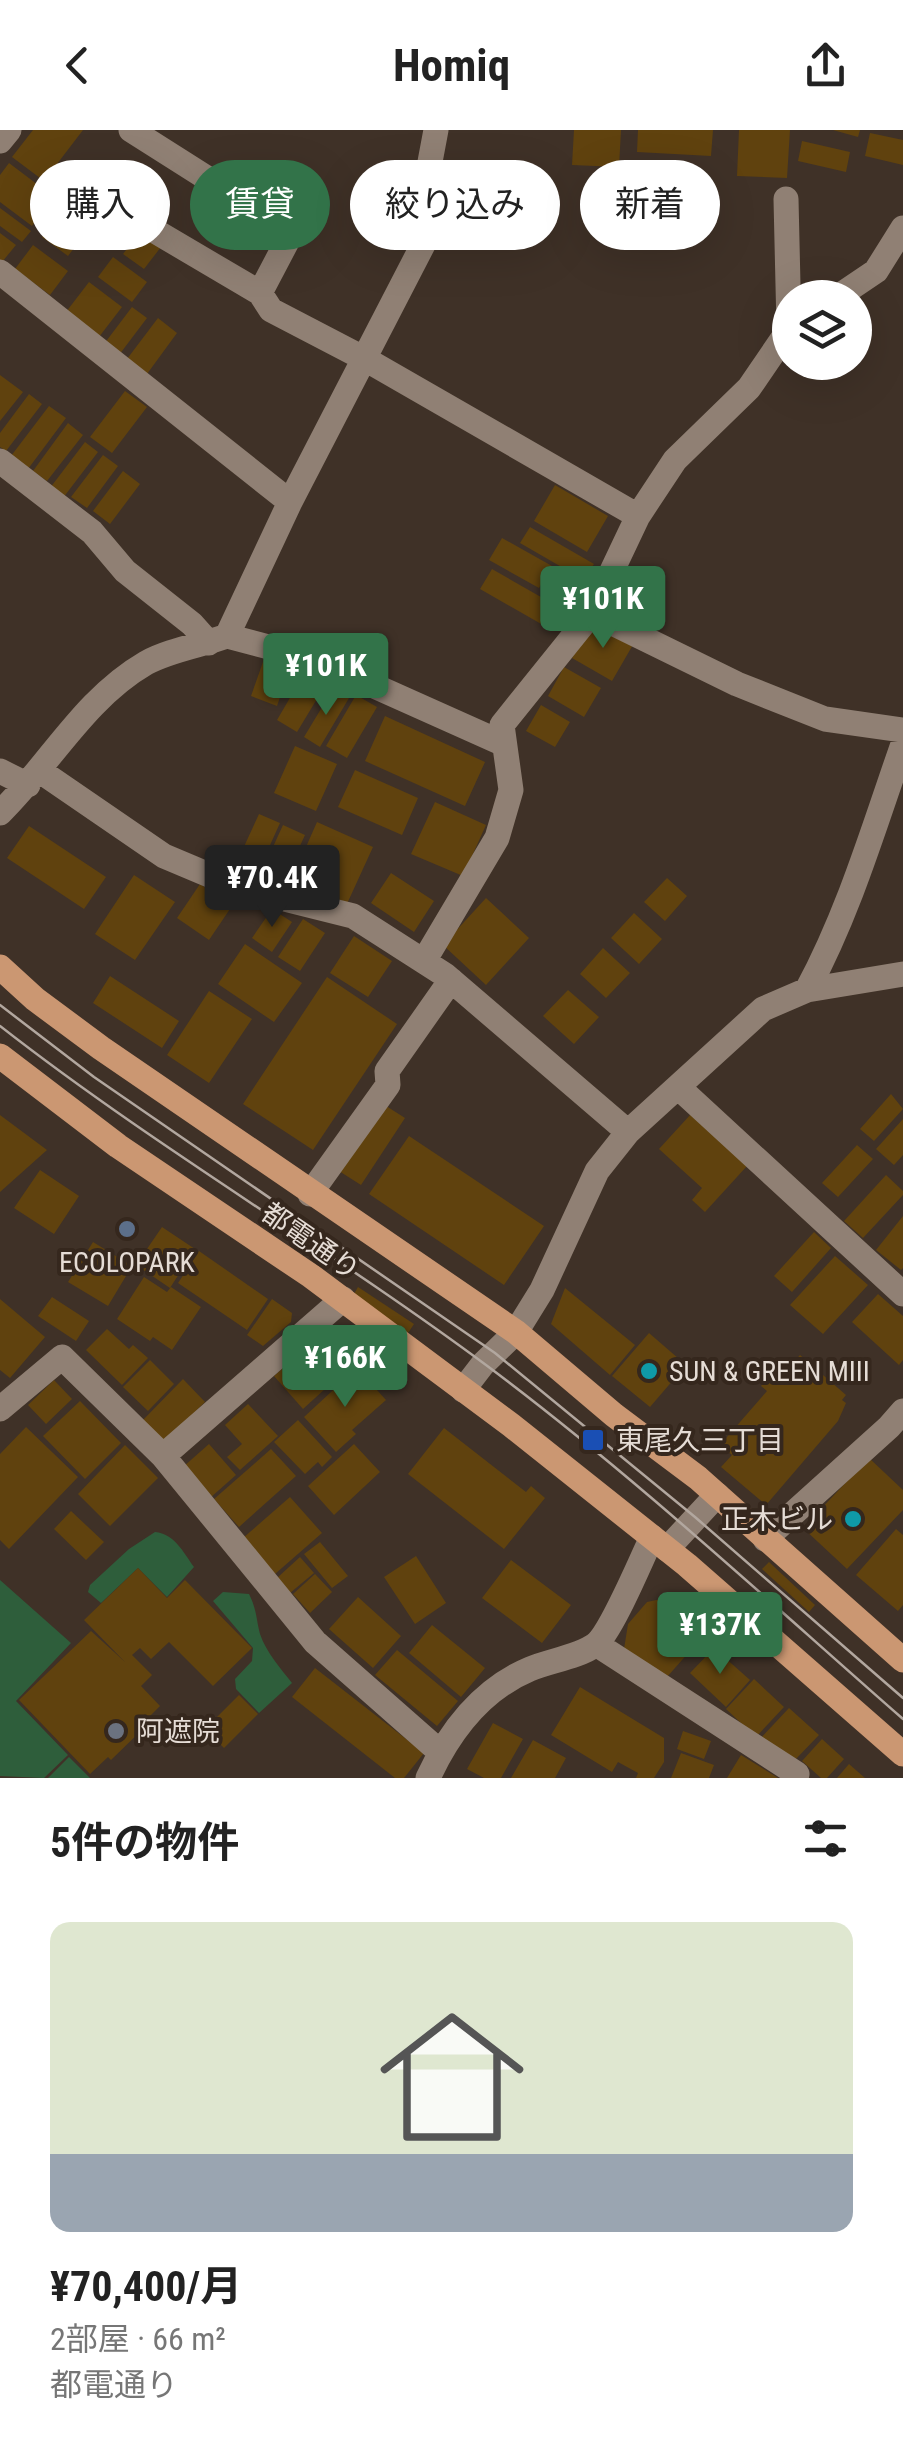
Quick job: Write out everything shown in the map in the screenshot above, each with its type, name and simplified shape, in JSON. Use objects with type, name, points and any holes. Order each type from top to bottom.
[{"type":"main road","name":"都電通り","points":[[0,967],[35,999],[101,1048],[516,1332],[717,1495],[903,1660]]},
{"type":"main road","name":"都電通り","points":[[0,1056],[118,1146],[342,1298],[463,1390],[660,1543],[903,1754]]},
{"type":"street","points":[[0,141],[9,130]]},
{"type":"street","points":[[131,130],[170,140],[292,232],[260,293]]},
{"type":"street","points":[[0,813],[34,778],[88,708],[148,662],[218,640],[427,237],[423,199],[436,130]]},
{"type":"street","points":[[786,199],[789,280]]},
{"type":"street","points":[[863,280],[876,271],[903,228]]},
{"type":"street","points":[[170,240],[260,293],[272,310],[638,516]]},
{"type":"street","points":[[0,272],[290,502]]},
{"type":"street","points":[[424,961],[496,838],[510,790],[502,725],[592,614],[638,516],[676,460],[749,388],[772,354]]},
{"type":"street","points":[[0,461],[92,532],[125,570],[218,640],[314,660],[504,744]]},
{"type":"street","points":[[592,614],[737,684],[825,719],[903,730]]},
{"type":"street","points":[[807,990],[828,952],[903,744]]},
{"type":"street","points":[[0,771],[34,778],[164,856],[240,888],[353,916],[451,980],[628,1132]]},
{"type":"street","points":[[463,1390],[516,1332],[542,1290],[597,1171],[628,1132],[763,1009],[807,990],[903,974]]},
{"type":"street","points":[[310,1194],[388,1085],[387,1071],[451,980]]},
{"type":"street","points":[[678,1087],[903,1294]]},
{"type":"street","points":[[162,1456],[342,1298]]},
{"type":"street","points":[[0,1409],[62,1357],[162,1456],[315,1642],[440,1752]]},
{"type":"street","points":[[765,1539],[903,1411]]},
{"type":"street","points":[[428,1778],[440,1752],[479,1700],[525,1671],[596,1644],[660,1543],[717,1495]]},
{"type":"street","points":[[596,1644],[797,1774],[796,1778]]},
{"type":"green space","points":[[155,1532],[173,1540],[194,1567],[167,1597],[138,1568],[101,1603],[88,1592],[90,1585],[129,1549]]},
{"type":"green space","points":[[0,1580],[71,1643],[16,1701],[68,1755],[44,1778],[0,1776]]},
{"type":"green space","points":[[223,1592],[249,1594],[263,1641],[292,1683],[259,1713],[236,1689],[235,1679],[252,1661],[253,1648],[213,1601]]},
{"type":"green space","points":[[69,1757],[90,1778],[48,1778]]},
{"type":"building","points":[[33,130],[83,130],[60,160],[30,160],[30,170],[12,157]]},
{"type":"building","points":[[574,130],[621,130],[619,160],[580,160],[580,165],[572,165]]},
{"type":"building","points":[[638,130],[713,130],[711,156],[637,152]]},
{"type":"building","points":[[739,130],[790,130],[787,178],[737,176]]},
{"type":"building","points":[[833,130],[860,130],[858,137]]},
{"type":"building","points":[[870,133],[903,140],[903,165],[865,156]]},
{"type":"building","points":[[802,141],[850,152],[846,172],[798,161]]},
{"type":"building","points":[[9,163],[30,179],[30,224],[0,202],[0,175]]},
{"type":"building","points":[[0,208],[30,232],[22,242],[0,226]]},
{"type":"building","points":[[0,233],[16,245],[2,262],[0,261]]},
{"type":"building","points":[[30,249],[40,250],[68,271],[50,295],[15,269]]},
{"type":"building","points":[[126,250],[159,250],[144,269],[123,254]]},
{"type":"building","points":[[113,257],[147,282],[132,302],[98,277]]},
{"type":"building","points":[[89,282],[122,307],[99,337],[66,312]]},
{"type":"building","points":[[132,307],[147,318],[119,355],[104,344]]},
{"type":"building","points":[[158,318],[177,333],[147,374],[127,359]]},
{"type":"building","points":[[0,375],[23,392],[0,421]]},
{"type":"building","points":[[125,391],[147,407],[112,453],[90,437]]},
{"type":"building","points":[[29,394],[42,404],[6,451],[0,447],[0,433]]},
{"type":"building","points":[[49,406],[66,418],[28,469],[11,456]]},
{"type":"building","points":[[68,423],[83,435],[47,481],[33,471]]},
{"type":"building","points":[[85,442],[98,452],[63,498],[50,488]]},
{"type":"building","points":[[103,455],[118,466],[87,508],[71,497]]},
{"type":"building","points":[[123,471],[140,484],[110,524],[93,511]]},
{"type":"building","points":[[555,485],[608,516],[587,552],[534,521]]},
{"type":"building","points":[[530,527],[594,564],[584,580],[520,543]]},
{"type":"building","points":[[502,538],[552,566],[539,588],[489,560]]},
{"type":"building","points":[[492,569],[562,609],[550,629],[480,589]]},
{"type":"building","points":[[595,620],[634,643],[612,681],[572,658]]},
{"type":"building","points":[[264,659],[290,668],[277,706],[251,696]]},
{"type":"building","points":[[564,667],[601,688],[584,717],[548,696]]},
{"type":"building","points":[[305,672],[326,684],[297,732],[277,720]]},
{"type":"building","points":[[333,689],[349,698],[320,747],[304,737]]},
{"type":"building","points":[[356,695],[377,707],[347,758],[326,746]]},
{"type":"building","points":[[541,705],[570,722],[555,747],[526,731]]},
{"type":"building","points":[[385,716],[485,762],[465,806],[365,761]]},
{"type":"building","points":[[295,746],[337,764],[316,811],[274,793]]},
{"type":"building","points":[[355,770],[418,798],[402,835],[338,807]]},
{"type":"building","points":[[435,802],[486,825],[463,876],[411,854]]},
{"type":"building","points":[[259,814],[280,823],[257,874],[236,864]]},
{"type":"building","points":[[317,822],[373,847],[346,906],[291,881]]},
{"type":"building","points":[[283,825],[305,835],[283,883],[261,873]]},
{"type":"building","points":[[29,826],[106,877],[84,909],[7,858]]},
{"type":"building","points":[[391,873],[434,901],[414,932],[371,903]]},
{"type":"building","points":[[134,875],[175,902],[135,960],[95,934]]},
{"type":"building","points":[[667,878],[687,896],[665,921],[644,902]]},
{"type":"building","points":[[200,884],[232,906],[209,940],[177,918]]},
{"type":"building","points":[[486,898],[529,938],[486,985],[443,945]]},
{"type":"building","points":[[272,909],[292,922],[272,952],[252,938]]},
{"type":"building","points":[[634,913],[662,939],[639,964],[611,938]]},
{"type":"building","points":[[303,919],[325,933],[300,971],[278,957]]},
{"type":"building","points":[[354,936],[392,961],[368,997],[330,973]]},
{"type":"building","points":[[245,944],[302,983],[274,1022],[218,984]]},
{"type":"building","points":[[603,948],[630,973],[606,998],[580,974]]},
{"type":"building","points":[[110,976],[179,1021],[162,1048],[93,1003]]},
{"type":"building","points":[[327,977],[397,1024],[313,1150],[243,1104]]},
{"type":"building","points":[[568,990],[599,1017],[574,1044],[543,1016]]},
{"type":"building","points":[[209,991],[252,1019],[209,1083],[167,1055]]},
{"type":"building","points":[[891,1094],[903,1109],[874,1141],[860,1129]]},
{"type":"building","points":[[383,1104],[405,1118],[361,1185],[339,1171]]},
{"type":"building","points":[[691,1114],[747,1166],[705,1212],[692,1200],[702,1188],[659,1149]]},
{"type":"building","points":[[0,1115],[47,1150],[0,1192]]},
{"type":"building","points":[[903,1119],[903,1155],[894,1165],[876,1149]]},
{"type":"building","points":[[409,1136],[544,1226],[504,1285],[369,1194]]},
{"type":"building","points":[[857,1145],[873,1159],[838,1197],[822,1183]]},
{"type":"building","points":[[40,1170],[79,1196],[54,1234],[14,1208]]},
{"type":"building","points":[[886,1175],[903,1195],[863,1238],[844,1221]]},
{"type":"building","points":[[903,1216],[903,1268],[901,1270],[876,1250]]},
{"type":"building","points":[[162,1227],[195,1249],[170,1288],[136,1265]]},
{"type":"building","points":[[814,1232],[831,1248],[792,1292],[774,1276]]},
{"type":"building","points":[[93,1242],[132,1266],[108,1306],[68,1282]]},
{"type":"building","points":[[199,1251],[268,1299],[247,1330],[178,1283]]},
{"type":"building","points":[[835,1256],[868,1285],[823,1334],[790,1305]]},
{"type":"building","points":[[144,1277],[167,1292],[171,1287],[201,1307],[172,1350],[117,1319]]},
{"type":"building","points":[[358,1287],[414,1324],[408,1333],[354,1294]]},
{"type":"building","points":[[565,1288],[635,1345],[610,1375],[551,1324]]},
{"type":"building","points":[[878,1294],[903,1316],[903,1360],[899,1365],[852,1322]]},
{"type":"building","points":[[52,1297],[89,1321],[76,1341],[38,1316]]},
{"type":"building","points":[[0,1299],[45,1337],[10,1378],[0,1370]]},
{"type":"building","points":[[272,1299],[292,1313],[291,1322],[263,1346],[247,1335]]},
{"type":"building","points":[[107,1329],[129,1349],[133,1345],[148,1358],[122,1385],[86,1350]]},
{"type":"building","name":"SUN & GREEN MIII","points":[[649,1333],[686,1365],[650,1407],[612,1376]]},
{"type":"building","points":[[308,1346],[337,1378],[303,1409],[274,1376]]},
{"type":"building","points":[[800,1355],[846,1395],[842,1400],[846,1403],[838,1421],[766,1505],[721,1467],[732,1455],[720,1445],[767,1391],[761,1386],[783,1360],[790,1366]]},
{"type":"building","points":[[150,1360],[174,1384],[148,1411],[123,1387]]},
{"type":"building","points":[[357,1368],[386,1400],[352,1430],[356,1434],[336,1452],[304,1417]]},
{"type":"building","points":[[183,1379],[205,1402],[164,1442],[143,1420]]},
{"type":"building","points":[[54,1380],[72,1399],[46,1424],[28,1405]]},
{"type":"building","points":[[80,1401],[121,1443],[85,1479],[43,1436]]},
{"type":"building","points":[[248,1404],[278,1436],[240,1470],[227,1457],[242,1444],[225,1425]]},
{"type":"building","points":[[298,1420],[332,1457],[322,1467],[318,1462],[305,1474],[274,1442]]},
{"type":"building","points":[[26,1427],[78,1477],[9,1549],[0,1540],[0,1454]]},
{"type":"building","points":[[444,1428],[526,1492],[531,1486],[545,1498],[504,1549],[408,1474]]},
{"type":"building","points":[[209,1444],[236,1475],[210,1498],[183,1467]]},
{"type":"building","points":[[354,1444],[380,1472],[334,1515],[308,1486]]},
{"type":"building","points":[[125,1445],[158,1478],[110,1526],[78,1494]]},
{"type":"building","points":[[271,1449],[296,1476],[239,1527],[214,1499]]},
{"type":"building","name":"正木ビル","points":[[869,1458],[903,1490],[903,1510],[847,1569],[803,1528]]},
{"type":"building","points":[[290,1497],[322,1533],[275,1574],[243,1538]]},
{"type":"building","points":[[71,1511],[104,1542],[86,1560],[54,1529]]},
{"type":"building","points":[[896,1529],[903,1535],[903,1605],[898,1611],[856,1575]]},
{"type":"building","points":[[320,1542],[348,1576],[332,1588],[304,1554]]},
{"type":"building","points":[[416,1556],[446,1603],[415,1624],[384,1577]]},
{"type":"building","points":[[300,1557],[314,1573],[290,1593],[277,1578]]},
{"type":"building","points":[[511,1560],[571,1605],[542,1643],[482,1598]]},
{"type":"building","points":[[769,1562],[815,1605],[809,1612],[762,1569]]},
{"type":"building","points":[[138,1568],[167,1598],[185,1580],[252,1648],[213,1686],[169,1642],[151,1659],[140,1648],[132,1655],[152,1675],[141,1686],[160,1706],[144,1722],[147,1725],[111,1760],[108,1757],[90,1774],[19,1700],[91,1631],[125,1662],[84,1620]]},
{"type":"building","points":[[315,1574],[332,1592],[310,1613],[293,1594]]},
{"type":"building","points":[[358,1597],[401,1636],[373,1668],[329,1629]]},
{"type":"building","points":[[666,1598],[705,1634],[667,1677],[624,1649],[628,1624],[647,1602]]},
{"type":"building","points":[[432,1625],[485,1668],[461,1697],[409,1653]]},
{"type":"building","points":[[714,1648],[750,1680],[726,1707],[690,1673]]},
{"type":"building","points":[[397,1650],[458,1701],[437,1726],[375,1675]]},
{"type":"building","points":[[315,1668],[424,1753],[404,1778],[395,1778],[292,1697]]},
{"type":"building","points":[[754,1679],[784,1707],[756,1737],[726,1709]]},
{"type":"building","points":[[580,1687],[664,1738],[664,1762],[654,1778],[636,1778],[638,1773],[618,1762],[612,1772],[551,1735]]},
{"type":"building","points":[[239,1695],[258,1714],[224,1748],[205,1729]]},
{"type":"building","points":[[789,1708],[819,1735],[794,1761],[759,1740]]},
{"type":"building","points":[[493,1723],[523,1739],[501,1778],[484,1778],[467,1769]]},
{"type":"building","points":[[683,1731],[711,1741],[704,1759],[677,1749]]},
{"type":"building","points":[[822,1739],[844,1759],[827,1778],[821,1778],[802,1761]]},
{"type":"building","points":[[533,1740],[566,1758],[555,1778],[511,1778]]},
{"type":"building","points":[[681,1753],[714,1765],[709,1778],[671,1778]]},
{"type":"building","points":[[741,1755],[778,1778],[727,1778]]},
{"type":"building","points":[[849,1764],[865,1778],[837,1778]]},
{"type":"tram line","points":[[0,1005],[94,1077],[495,1353],[695,1517],[903,1698]]},
{"type":"tram line","points":[[0,1026],[119,1114],[486,1365],[698,1538],[903,1719]]},
{"type":"place","name":"ECOLOPARK","points":[[127,1229]]},
{"type":"place","name":"SUN & GREEN MIII","points":[[649,1371]]},
{"type":"place","name":"東尾久三丁目","points":[[593,1440]]},
{"type":"place","name":"正木ビル","points":[[853,1519]]},
{"type":"place","name":"阿遮院","points":[[116,1731]]}]
